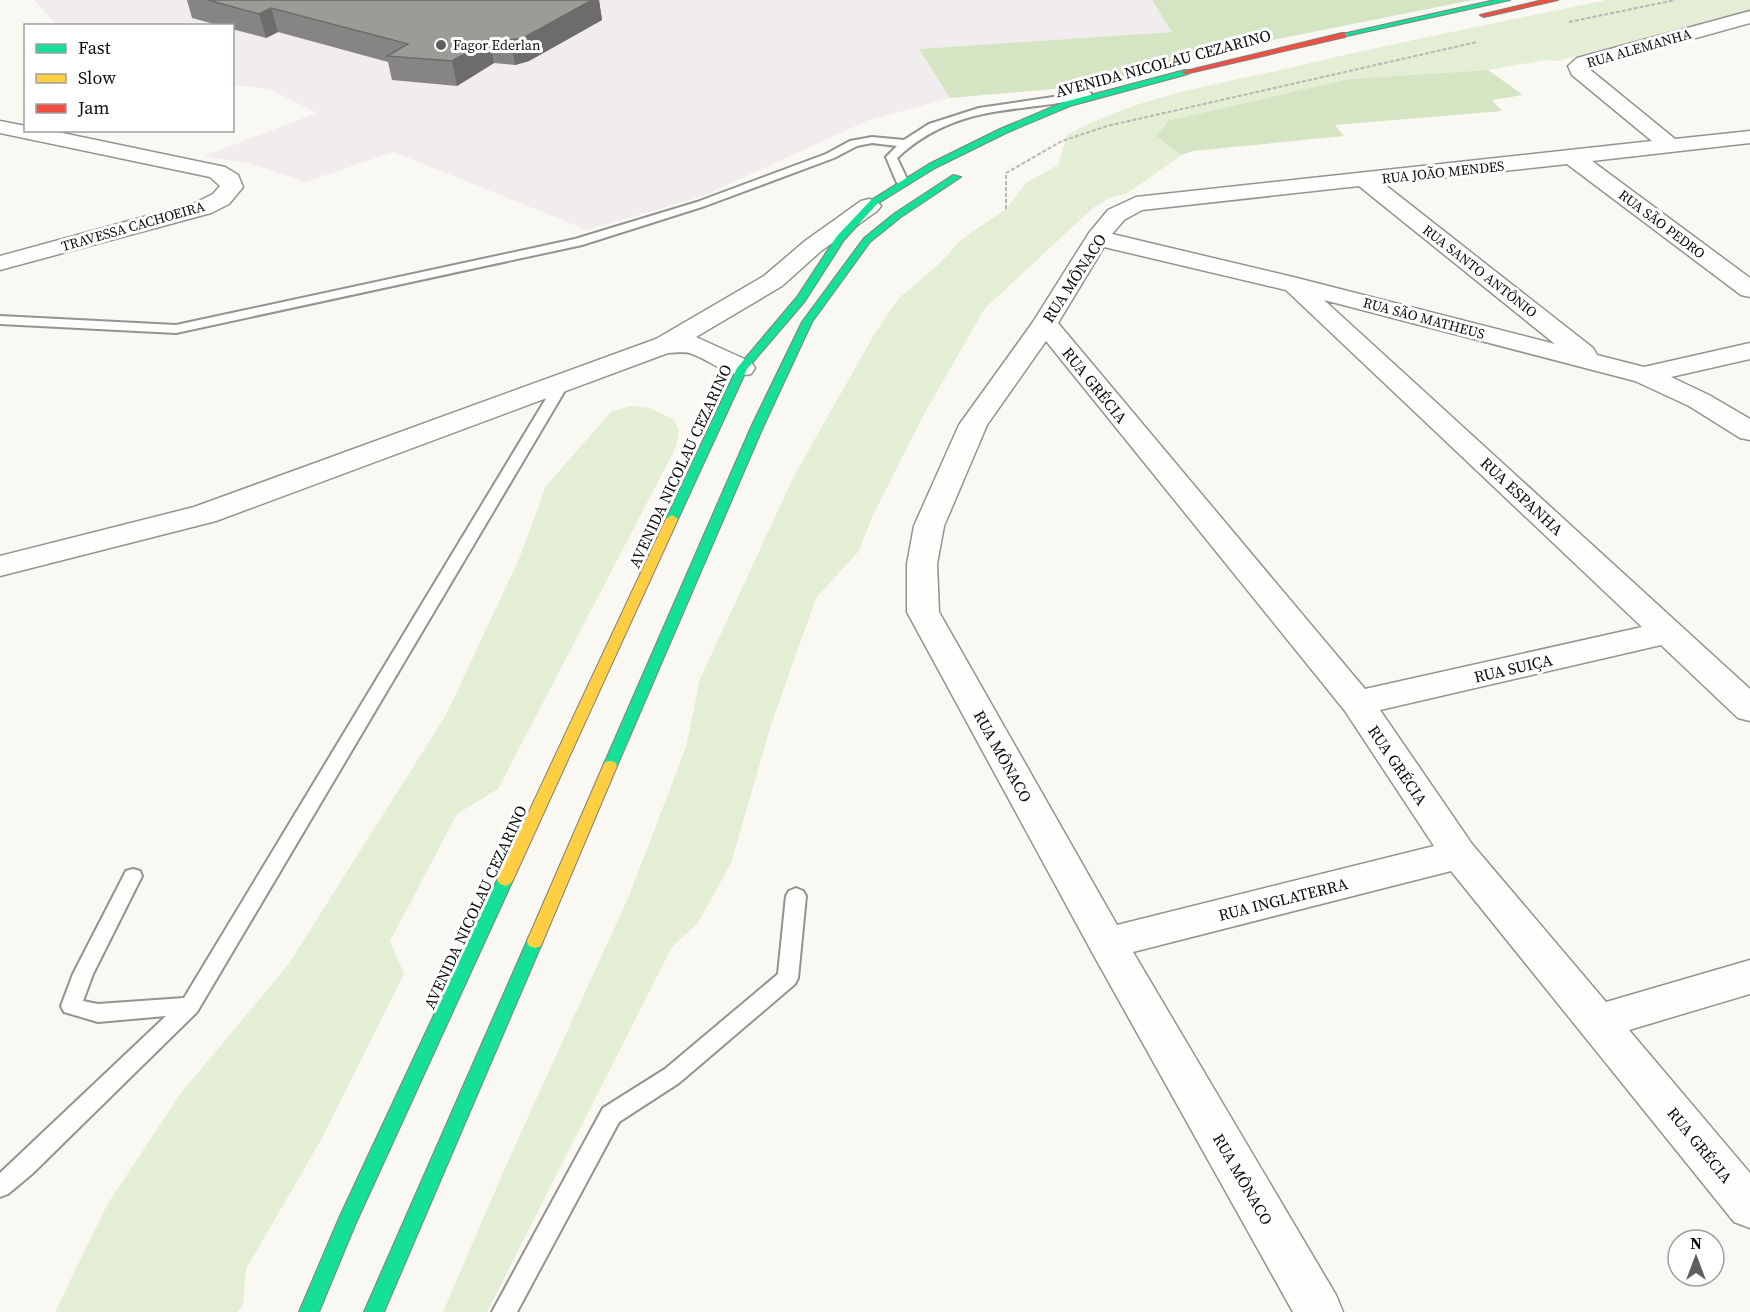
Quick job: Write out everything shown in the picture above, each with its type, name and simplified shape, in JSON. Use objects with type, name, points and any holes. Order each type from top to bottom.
[{"type":"main road","name":"AVENIDA NICOLAU CEZARINO","points":[[309,1312],[347,1222],[742,368],[801,299],[840,238],[874,202],[903,183],[1003,131],[1067,104],[1282,48],[1506,0]]},
{"type":"main road","name":"AVENIDA NICOLAU CEZARINO","points":[[1081,114],[1237,69],[1554,0]]},
{"type":"main road","points":[[374,1312],[758,425],[807,322],[867,240],[944,183],[969,170]]},
{"type":"street","name":"RUA ALEMANHA","points":[[1671,146],[1579,71],[1578,66],[1584,62],[1750,17]]},
{"type":"street","name":"TRAVESSA CACHOEIRA","points":[[0,127],[24,132]]},
{"type":"street","name":"TRAVESSA CACHOEIRA","points":[[0,263],[203,208],[221,199],[232,187],[230,180],[217,172],[24,132]]},
{"type":"street","name":"RUA JOÃO MENDES","points":[[1136,204],[1671,146],[1747,140]]},
{"type":"street","name":"RUA SÃO PEDRO","points":[[1574,158],[1750,290]]},
{"type":"street","name":"RUA SANTO ANTÔNIO","points":[[1365,180],[1595,363]]},
{"type":"street","points":[[0,566],[204,514],[665,345],[773,281],[813,246],[874,202]]},
{"type":"street","name":"RUA MÔNACO","points":[[1136,204],[1116,215],[1097,238],[1045,324],[973,425],[929,526],[922,564],[923,612],[1107,943],[1319,1312]]},
{"type":"street","name":"RUA SÃO MATHEUS","points":[[1097,238],[1293,284],[1644,375],[1750,351]]},
{"type":"street","name":"RUA ESPANHA","points":[[1293,284],[1750,709]]},
{"type":"street","name":"RUA GRÉCIA","points":[[1045,324],[1357,704],[1459,854],[1750,1206]]},
{"type":"street","points":[[665,345],[695,345],[742,368]]},
{"type":"street","points":[[1644,375],[1690,395],[1723,413],[1750,432]]},
{"type":"street","name":"RUA SUIÇA","points":[[1357,704],[1669,632]]},
{"type":"street","name":"RUA INGLATERRA","points":[[1107,943],[1459,854]]},
{"type":"street","points":[[1599,1022],[1750,977]]},
{"type":"lane","points":[[903,183],[891,158],[904,143],[933,125],[973,112],[1124,90]]},
{"type":"lane","points":[[0,320],[176,329],[578,242],[701,204],[768,180],[830,156],[854,143],[872,140],[904,143]]},
{"type":"lane","points":[[0,1187],[24,1167],[189,1006],[563,382]]},
{"type":"lane","points":[[133,876],[83,974],[71,1006],[98,1013],[189,1006]]},
{"type":"lane","points":[[504,1312],[611,1115],[672,1076],[788,978],[796,896]]},
{"type":"path","points":[[1563,23],[1675,0]]},
{"type":"path","points":[[1006,209],[1006,173],[1062,141],[1107,126],[1174,110],[1483,41]]},
{"type":"shaded area","points":[[34,0],[1152,0],[1173,32],[919,49],[950,98],[869,120],[703,196],[587,230],[394,152],[305,182],[251,164],[204,156],[317,113],[269,89],[234,85],[234,24],[56,24]]},
{"type":"green space","points":[[1152,0],[1473,0],[1273,40],[1088,86],[950,98],[919,49],[1172,32]]},
{"type":"green space","points":[[1606,0],[1750,0],[1750,11],[1557,61],[1545,60],[1488,70],[1350,79],[1156,136],[1181,155],[1128,193],[1109,198],[1093,208],[985,308],[924,414],[872,517],[859,551],[816,598],[771,725],[731,863],[698,923],[672,947],[487,1312],[443,1312],[508,1161],[629,896],[686,747],[700,679],[794,476],[874,335],[899,298],[940,263],[962,239],[1006,209],[1026,183],[1058,165],[1067,135],[1117,112],[1195,89]]},
{"type":"green space","points":[[1488,70],[1523,95],[1492,100],[1502,111],[1335,125],[1344,136],[1193,151],[1181,155],[1156,136],[1169,121],[1350,79]]},
{"type":"green space","points":[[630,406],[649,408],[673,419],[679,430],[676,447],[498,789],[457,814],[390,941],[404,974],[322,1138],[246,1269],[243,1305],[237,1312],[55,1312],[107,1205],[181,1093],[288,965],[446,715],[519,559],[546,486],[611,412]]},
{"type":"building","points":[[208,0],[592,0],[525,37],[511,40],[490,39],[452,61],[387,56],[408,44],[271,8],[259,14]]},
{"type":"traffic: fast","points":[[1342,35],[1506,0]]},
{"type":"traffic: fast","points":[[672,519],[742,368],[801,299],[840,238],[874,202],[932,166],[1003,131],[1067,104],[1185,72]]},
{"type":"traffic: fast","points":[[610,766],[758,425],[807,322],[867,240],[898,215],[956,177]]},
{"type":"traffic: fast","points":[[309,1312],[347,1222],[505,880]]},
{"type":"traffic: fast","points":[[374,1312],[535,941]]},
{"type":"traffic: slow","points":[[505,880],[672,519]]},
{"type":"traffic: slow","points":[[535,941],[610,766]]},
{"type":"traffic: jam","points":[[1484,15],[1554,0]]},
{"type":"traffic: jam","points":[[1185,72],[1342,35]]},
{"type":"place","name":"Fagor Ederlan","points":[[441,45]]}]
